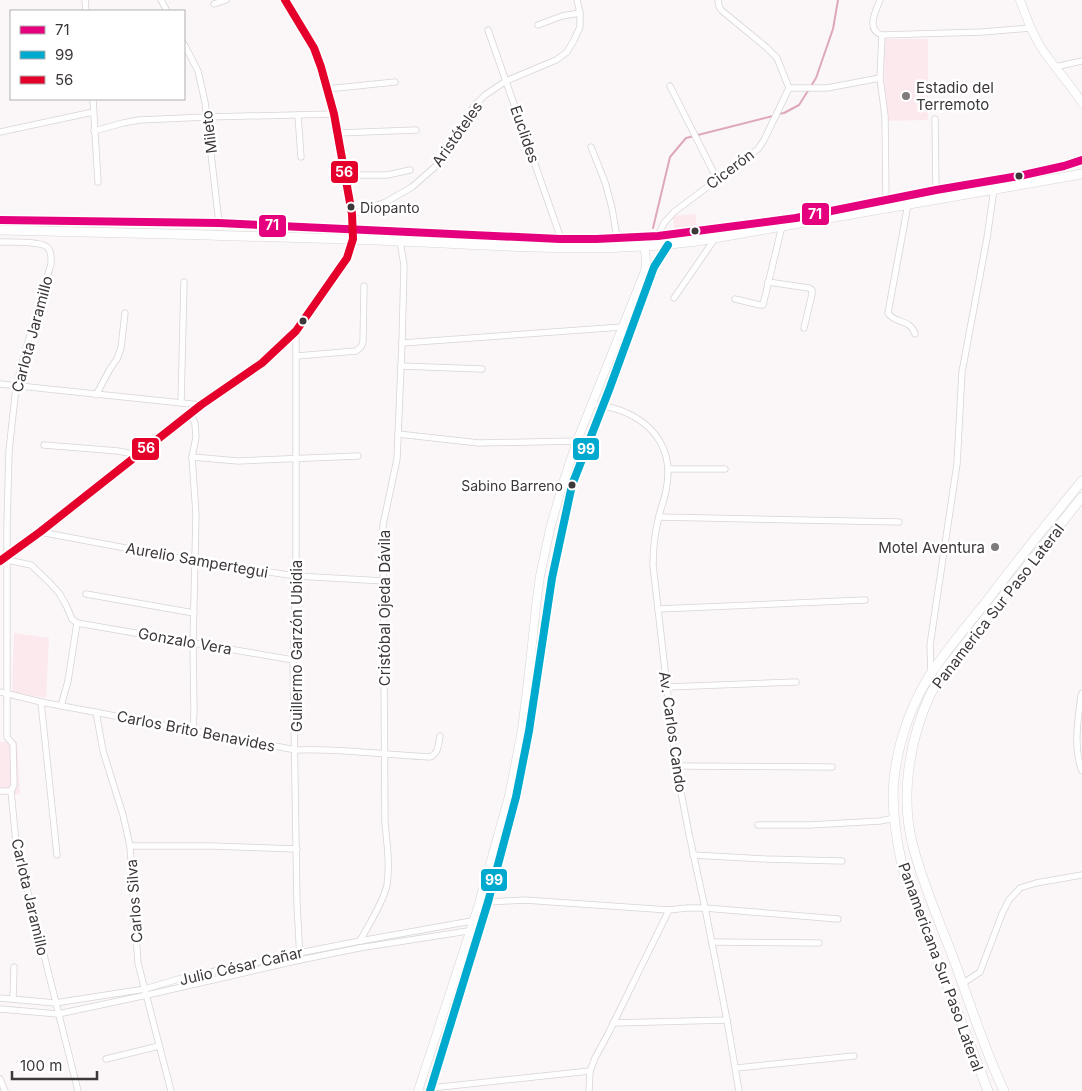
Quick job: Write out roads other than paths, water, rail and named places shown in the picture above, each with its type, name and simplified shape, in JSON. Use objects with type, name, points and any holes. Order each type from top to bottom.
[{"type":"highway","points":[[0,230],[560,239],[658,236],[796,218],[1064,166],[1082,160]]},
{"type":"highway","points":[[0,220],[219,223],[400,241],[601,248],[668,244],[716,238],[1082,174]]},
{"type":"highway","name":"Panamericana Sur Paso Lateral","points":[[988,1091],[902,866],[895,818],[894,779],[906,727],[918,697],[931,674],[1024,552],[1082,481]]},
{"type":"highway","name":"Panamerica Sur Paso Lateral","points":[[1004,1091],[962,984],[913,846],[907,803],[908,776],[913,746],[922,713],[943,672],[1082,497]]},
{"type":"main road","points":[[1020,0],[1041,48],[1079,95],[1082,103]]},
{"type":"main road","points":[[478,920],[488,902],[516,797],[528,740],[552,578],[572,485],[654,267],[668,244]]},
{"type":"main road","points":[[418,1091],[478,920],[509,796],[522,730],[540,576],[550,529],[578,441],[645,271],[646,256],[644,246]]},
{"type":"main road","points":[[431,1089],[475,929]]},
{"type":"street","points":[[214,4],[226,0]]},
{"type":"street","points":[[4,559],[201,405],[262,363],[296,331],[347,258],[353,235],[352,214],[334,114],[314,48],[285,0]]},
{"type":"street","name":"Aristóteles","points":[[352,214],[386,202],[412,187],[436,166],[456,138],[474,106],[485,95],[506,81],[556,60],[567,52],[580,27],[580,13],[577,0]]},
{"type":"street","points":[[718,0],[721,10],[777,58],[790,88],[827,88],[880,78]]},
{"type":"street","points":[[880,0],[872,24],[873,30],[877,34],[882,35],[982,32],[1031,28]]},
{"type":"street","points":[[538,25],[562,16],[580,13]]},
{"type":"street","name":"Euclides","points":[[488,30],[560,233],[560,239]]},
{"type":"street","points":[[882,35],[880,78],[885,116],[886,200]]},
{"type":"street","name":"Mileto","points":[[185,46],[198,71],[205,102],[219,223]]},
{"type":"street","points":[[1055,67],[1082,61]]},
{"type":"street","points":[[327,89],[395,82]]},
{"type":"street","points":[[670,86],[717,179]]},
{"type":"street","name":"Cicerón","points":[[658,236],[664,223],[674,212],[758,149],[790,88]]},
{"type":"street","points":[[92,100],[98,182]]},
{"type":"street","points":[[0,132],[93,112]]},
{"type":"street","points":[[94,131],[123,122],[139,120],[207,116],[334,114]]},
{"type":"street","points":[[298,115],[301,157]]},
{"type":"street","points":[[935,119],[936,190]]},
{"type":"street","points":[[338,133],[416,130]]},
{"type":"street","points":[[591,147],[605,182],[617,238]]},
{"type":"street","points":[[345,175],[387,175],[410,170]]},
{"type":"street","points":[[931,674],[930,645],[956,464],[962,372],[987,238],[994,189]]},
{"type":"street","points":[[908,204],[888,313],[892,318],[908,323],[915,334]]},
{"type":"street","points":[[735,299],[760,305],[763,304],[782,226]]},
{"type":"street","points":[[674,298],[716,238]]},
{"type":"street","name":"Cristóbal Ojeda Dávila","points":[[360,940],[380,903],[387,885],[388,860],[385,823],[384,754],[383,525],[397,459],[404,265],[400,241]]},
{"type":"street","name":"Carlota Jaramillo","points":[[0,242],[42,244],[48,248],[51,255],[51,264],[16,387],[9,451],[4,559],[7,693],[3,737],[13,744],[14,785],[11,791],[17,853],[78,1091]]},
{"type":"street","points":[[181,403],[184,282]]},
{"type":"street","points":[[768,282],[810,288],[812,290],[804,328]]},
{"type":"street","points":[[296,356],[356,351],[361,347],[363,342],[364,286]]},
{"type":"street","points":[[96,395],[122,348],[125,313]]},
{"type":"street","points":[[402,343],[622,327]]},
{"type":"street","name":"Guillermo Garzón Ubidia","points":[[296,331],[296,576],[293,660],[300,960]]},
{"type":"street","points":[[401,366],[482,369]]},
{"type":"street","points":[[0,384],[201,405]]},
{"type":"street","name":"Av. Carlos Cando","points":[[592,404],[620,410],[638,418],[654,432],[664,449],[668,469],[666,490],[654,540],[653,565],[676,766],[712,942],[739,1091]]},
{"type":"street","points":[[191,413],[196,424],[196,437],[192,457],[196,514],[193,730]]},
{"type":"street","points":[[398,434],[479,443],[578,441]]},
{"type":"street","points":[[44,445],[118,451],[138,455]]},
{"type":"street","points":[[192,457],[238,460],[358,456]]},
{"type":"street","points":[[668,469],[725,469]]},
{"type":"street","points":[[659,517],[899,522]]},
{"type":"street","name":"Aurelio Sampertegui","points":[[40,532],[195,561],[296,576],[384,581]]},
{"type":"street","points":[[4,559],[30,565],[42,575],[59,593],[72,619],[77,623],[62,706]]},
{"type":"street","points":[[86,594],[194,613]]},
{"type":"street","points":[[658,609],[865,600]]},
{"type":"street","name":"Gonzalo Vera","points":[[77,623],[293,660]]},
{"type":"street","points":[[667,687],[796,682]]},
{"type":"street","name":"Carlos Brito Benavides","points":[[0,692],[41,702],[296,750],[316,749],[430,757],[437,752],[440,736]]},
{"type":"street","points":[[1082,693],[1077,728],[1078,762],[1082,772]]},
{"type":"street","points":[[41,702],[58,855]]},
{"type":"street","name":"Carlos Silva","points":[[96,712],[103,751],[123,815],[130,846],[138,963],[171,1091]]},
{"type":"street","points":[[676,766],[832,767]]},
{"type":"street","points":[[0,792],[11,791]]},
{"type":"street","points":[[758,825],[809,825],[880,821],[895,818]]},
{"type":"street","points":[[130,846],[296,849]]},
{"type":"street","points":[[693,855],[766,860],[842,861]]},
{"type":"street","points":[[962,984],[980,972],[1002,914],[1009,900],[1020,888],[1036,883],[1082,875]]},
{"type":"street","points":[[488,902],[524,900],[669,910],[705,908],[838,919]]},
{"type":"street","points":[[589,1091],[590,1070],[594,1058],[669,910]]},
{"type":"street","name":"Julio César Cañar","points":[[0,998],[55,1003],[146,992],[182,978],[299,952],[478,920]]},
{"type":"street","name":"Julio César Cañar","points":[[0,1009],[58,1014],[146,992],[300,960],[359,948],[475,929]]},
{"type":"street","points":[[712,942],[819,943]]},
{"type":"street","points":[[13,999],[14,967]]},
{"type":"street","points":[[613,1023],[727,1020]]},
{"type":"street","points":[[106,1059],[159,1046]]},
{"type":"street","points":[[736,1068],[854,1056]]},
{"type":"street","points":[[431,1089],[590,1070]]},
{"type":"street","points":[[0,1079],[5,1091]]},
{"type":"waterway","points":[[778,114],[799,105],[816,78],[833,29],[838,0]]},
{"type":"waterway","points":[[653,228],[670,157],[686,138],[773,116]]},
{"type":"place","name":"Estadio del Terremoto","points":[[906,96]]},
{"type":"place","name":"Diopanto","points":[[351,207]]},
{"type":"place","name":"Sabino Barreno","points":[[572,485]]},
{"type":"place","name":"Motel Aventura","points":[[995,547]]}]
